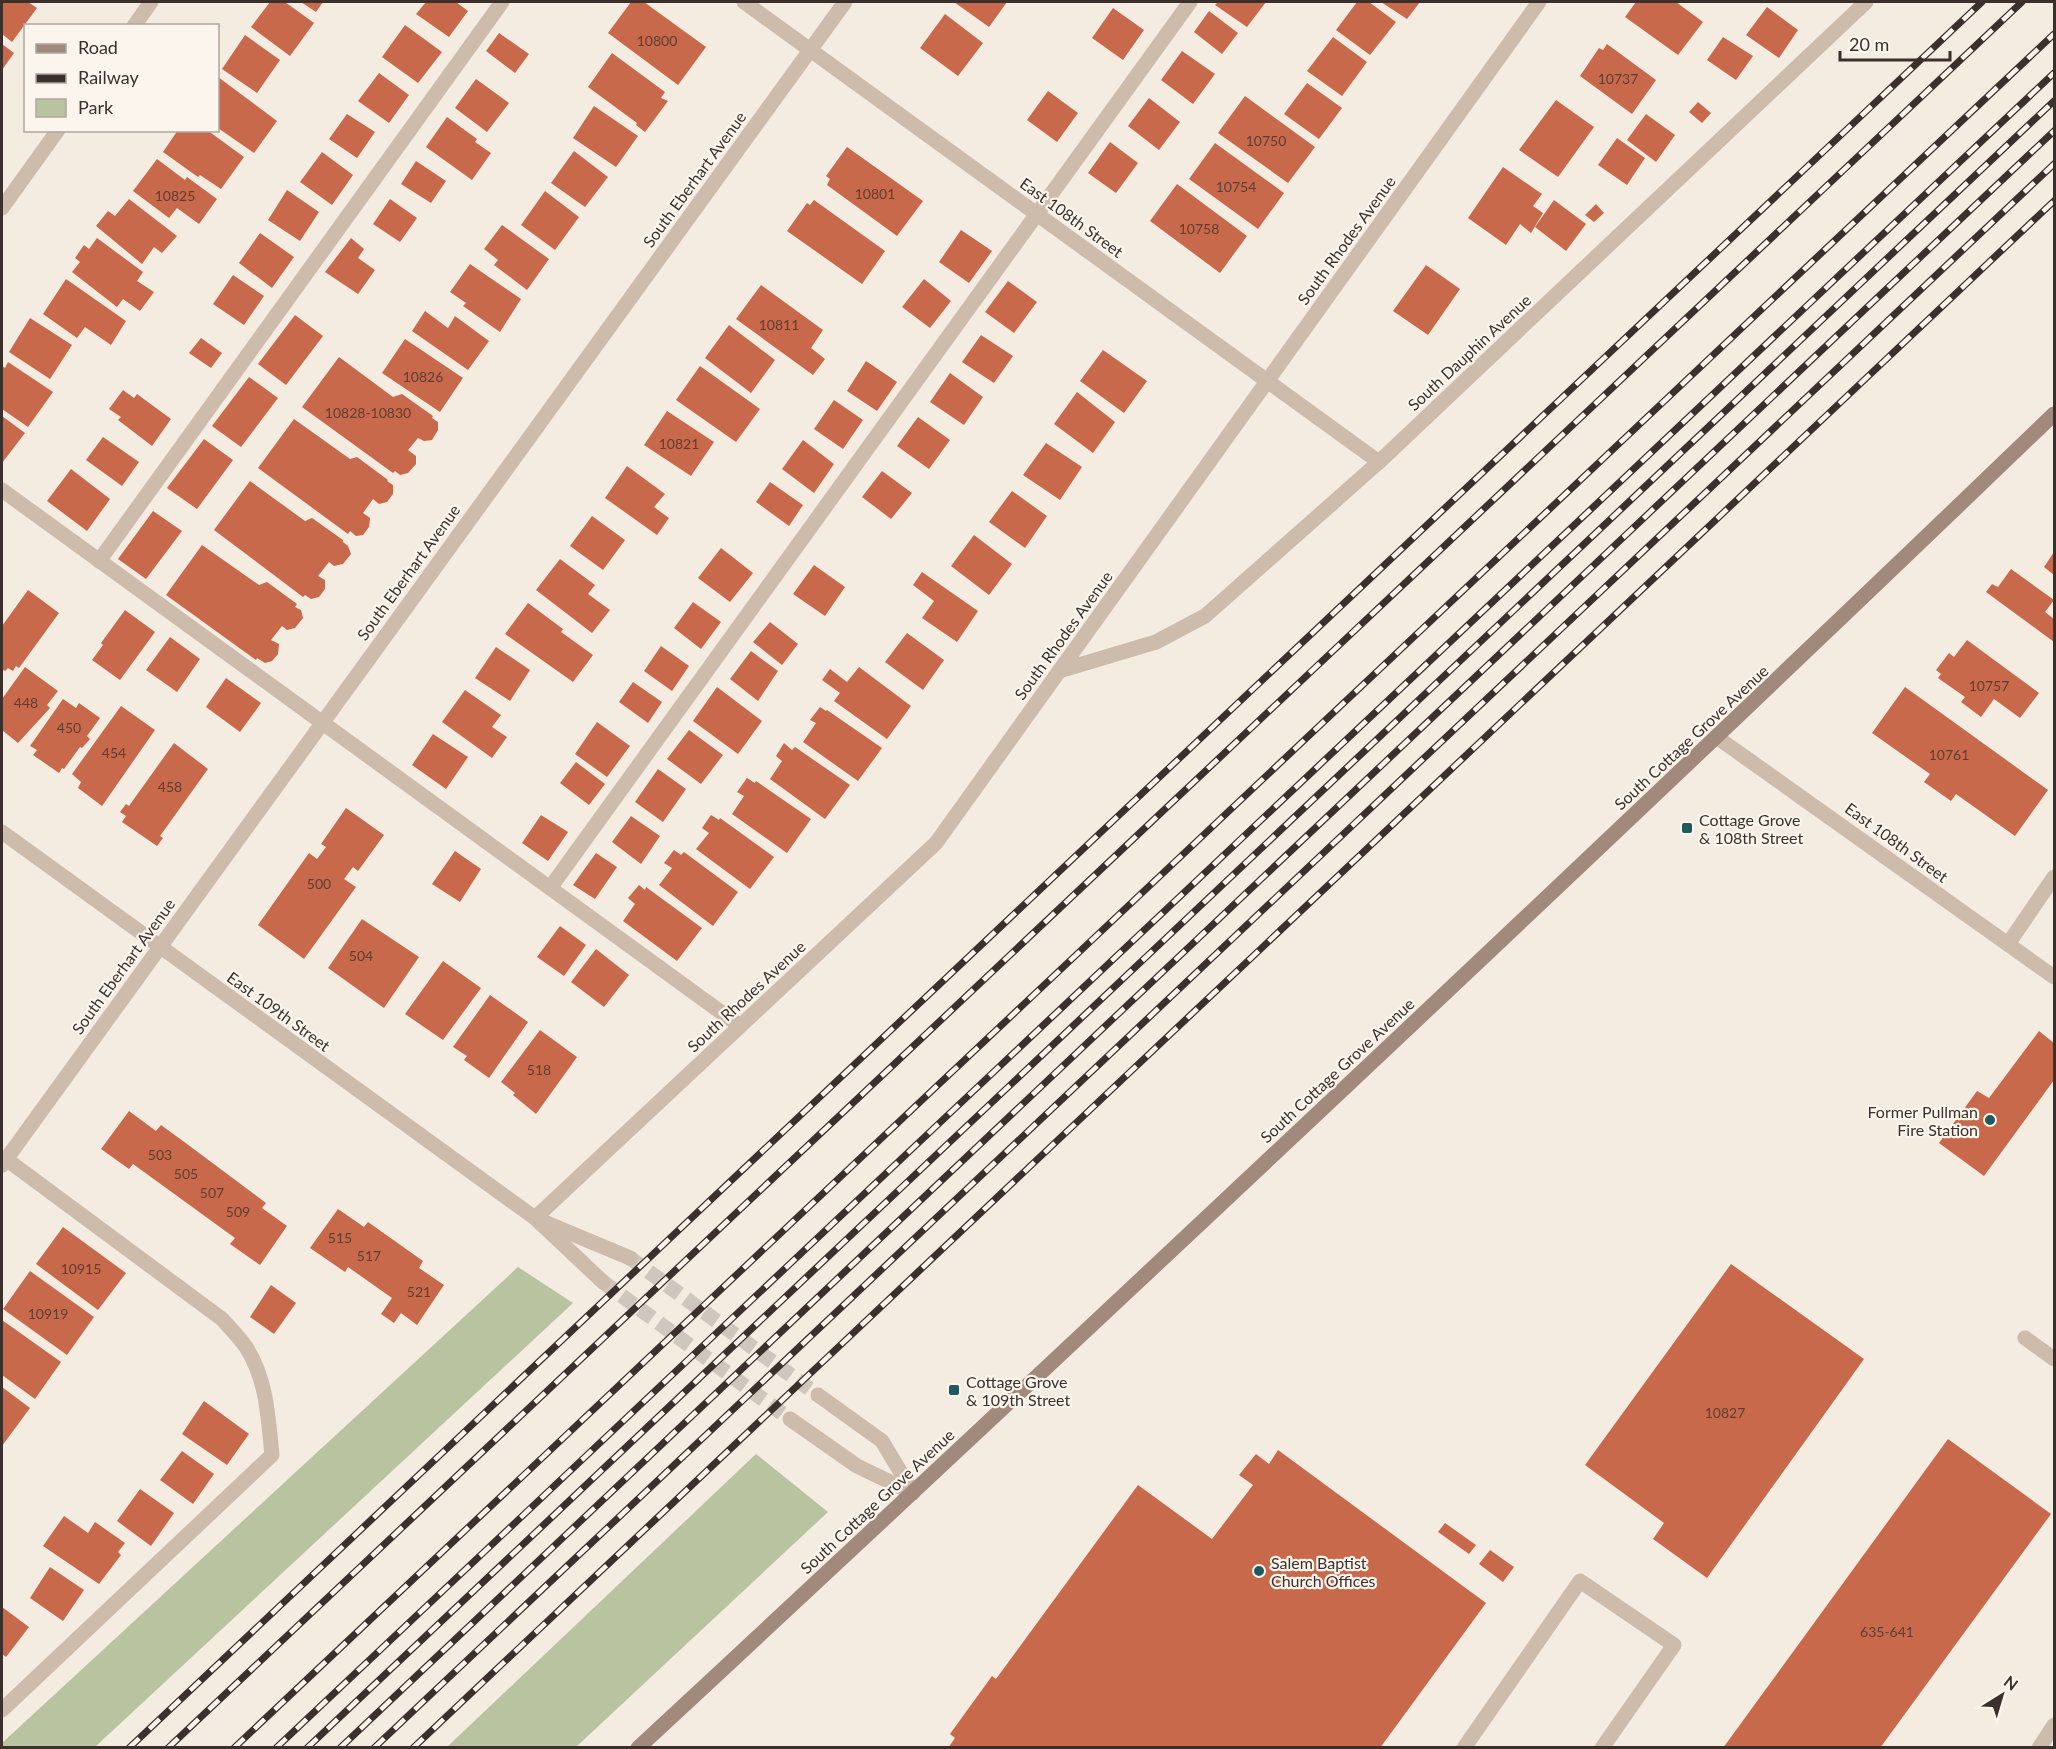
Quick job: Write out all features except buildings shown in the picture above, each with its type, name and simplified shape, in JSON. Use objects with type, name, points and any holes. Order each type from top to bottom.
[{"type":"street","points":[[135,24],[151,2]]},
{"type":"street","points":[[99,561],[502,2]]},
{"type":"street","name":"East 108th Street","points":[[744,2],[1379,462]]},
{"type":"street","name":"South Eberhart Avenue","points":[[4,1162],[845,2]]},
{"type":"street","points":[[550,888],[1190,2]]},
{"type":"street","name":"South Rhodes Avenue","points":[[536,1218],[936,843],[1539,2]]},
{"type":"street","name":"South Dauphin Avenue","points":[[1059,671],[1156,642],[1205,616],[1379,462],[1866,2]]},
{"type":"street","points":[[2,208],[57,132]]},
{"type":"street","name":"South Cottage Grove Avenue","points":[[638,1748],[1718,738],[2055,414]]},
{"type":"street","points":[[2,490],[740,1026]]},
{"type":"street","name":"East 108th Street","points":[[1718,738],[2055,977]]},
{"type":"street","name":"East 109th Street","points":[[2,832],[536,1218],[603,1282]]},
{"type":"street","points":[[2008,944],[2055,877]]},
{"type":"street","points":[[2,1710],[272,1455],[267,1400],[258,1369],[245,1345],[222,1319],[4,1162]]},
{"type":"street","name":"East 109th Street","points":[[536,1218],[630,1258]]},
{"type":"street","points":[[2025,1338],[2055,1359]]},
{"type":"street","points":[[818,1395],[882,1441],[913,1493]]},
{"type":"street","points":[[790,1419],[857,1466],[913,1493]]},
{"type":"street","points":[[1464,1748],[1580,1581],[1674,1645],[1602,1748]]},
{"type":"street","points":[[2038,1748],[2055,1725]]},
{"type":"green space","points":[[518,1267],[573,1303],[95,1747],[2,1747],[2,1743]]},
{"type":"green space","points":[[756,1454],[828,1512],[576,1747],[447,1747]]},
{"type":"tunnel","points":[[630,1258],[818,1395]]},
{"type":"tunnel","points":[[603,1282],[790,1419]]},
{"type":"railway","points":[[129,1748],[1982,2]]},
{"type":"railway","points":[[168,1748],[2022,2]]},
{"type":"railway","points":[[234,1748],[2054,34]]},
{"type":"railway","points":[[276,1748],[2054,73]]},
{"type":"railway","points":[[307,1748],[2054,101]]},
{"type":"railway","points":[[340,1748],[2054,131]]},
{"type":"railway","points":[[374,1748],[2054,164]]},
{"type":"railway","points":[[413,1748],[2054,201]]},
{"type":"place","name":"Cottage Grove & 108th Street","points":[[1687,828]]},
{"type":"place","name":"Former Pullman Fire Station","points":[[1990,1120]]},
{"type":"place","name":"Cottage Grove & 109th Street","points":[[954,1390]]},
{"type":"place","name":"Salem Baptist Church Offices","points":[[1259,1571]]}]
